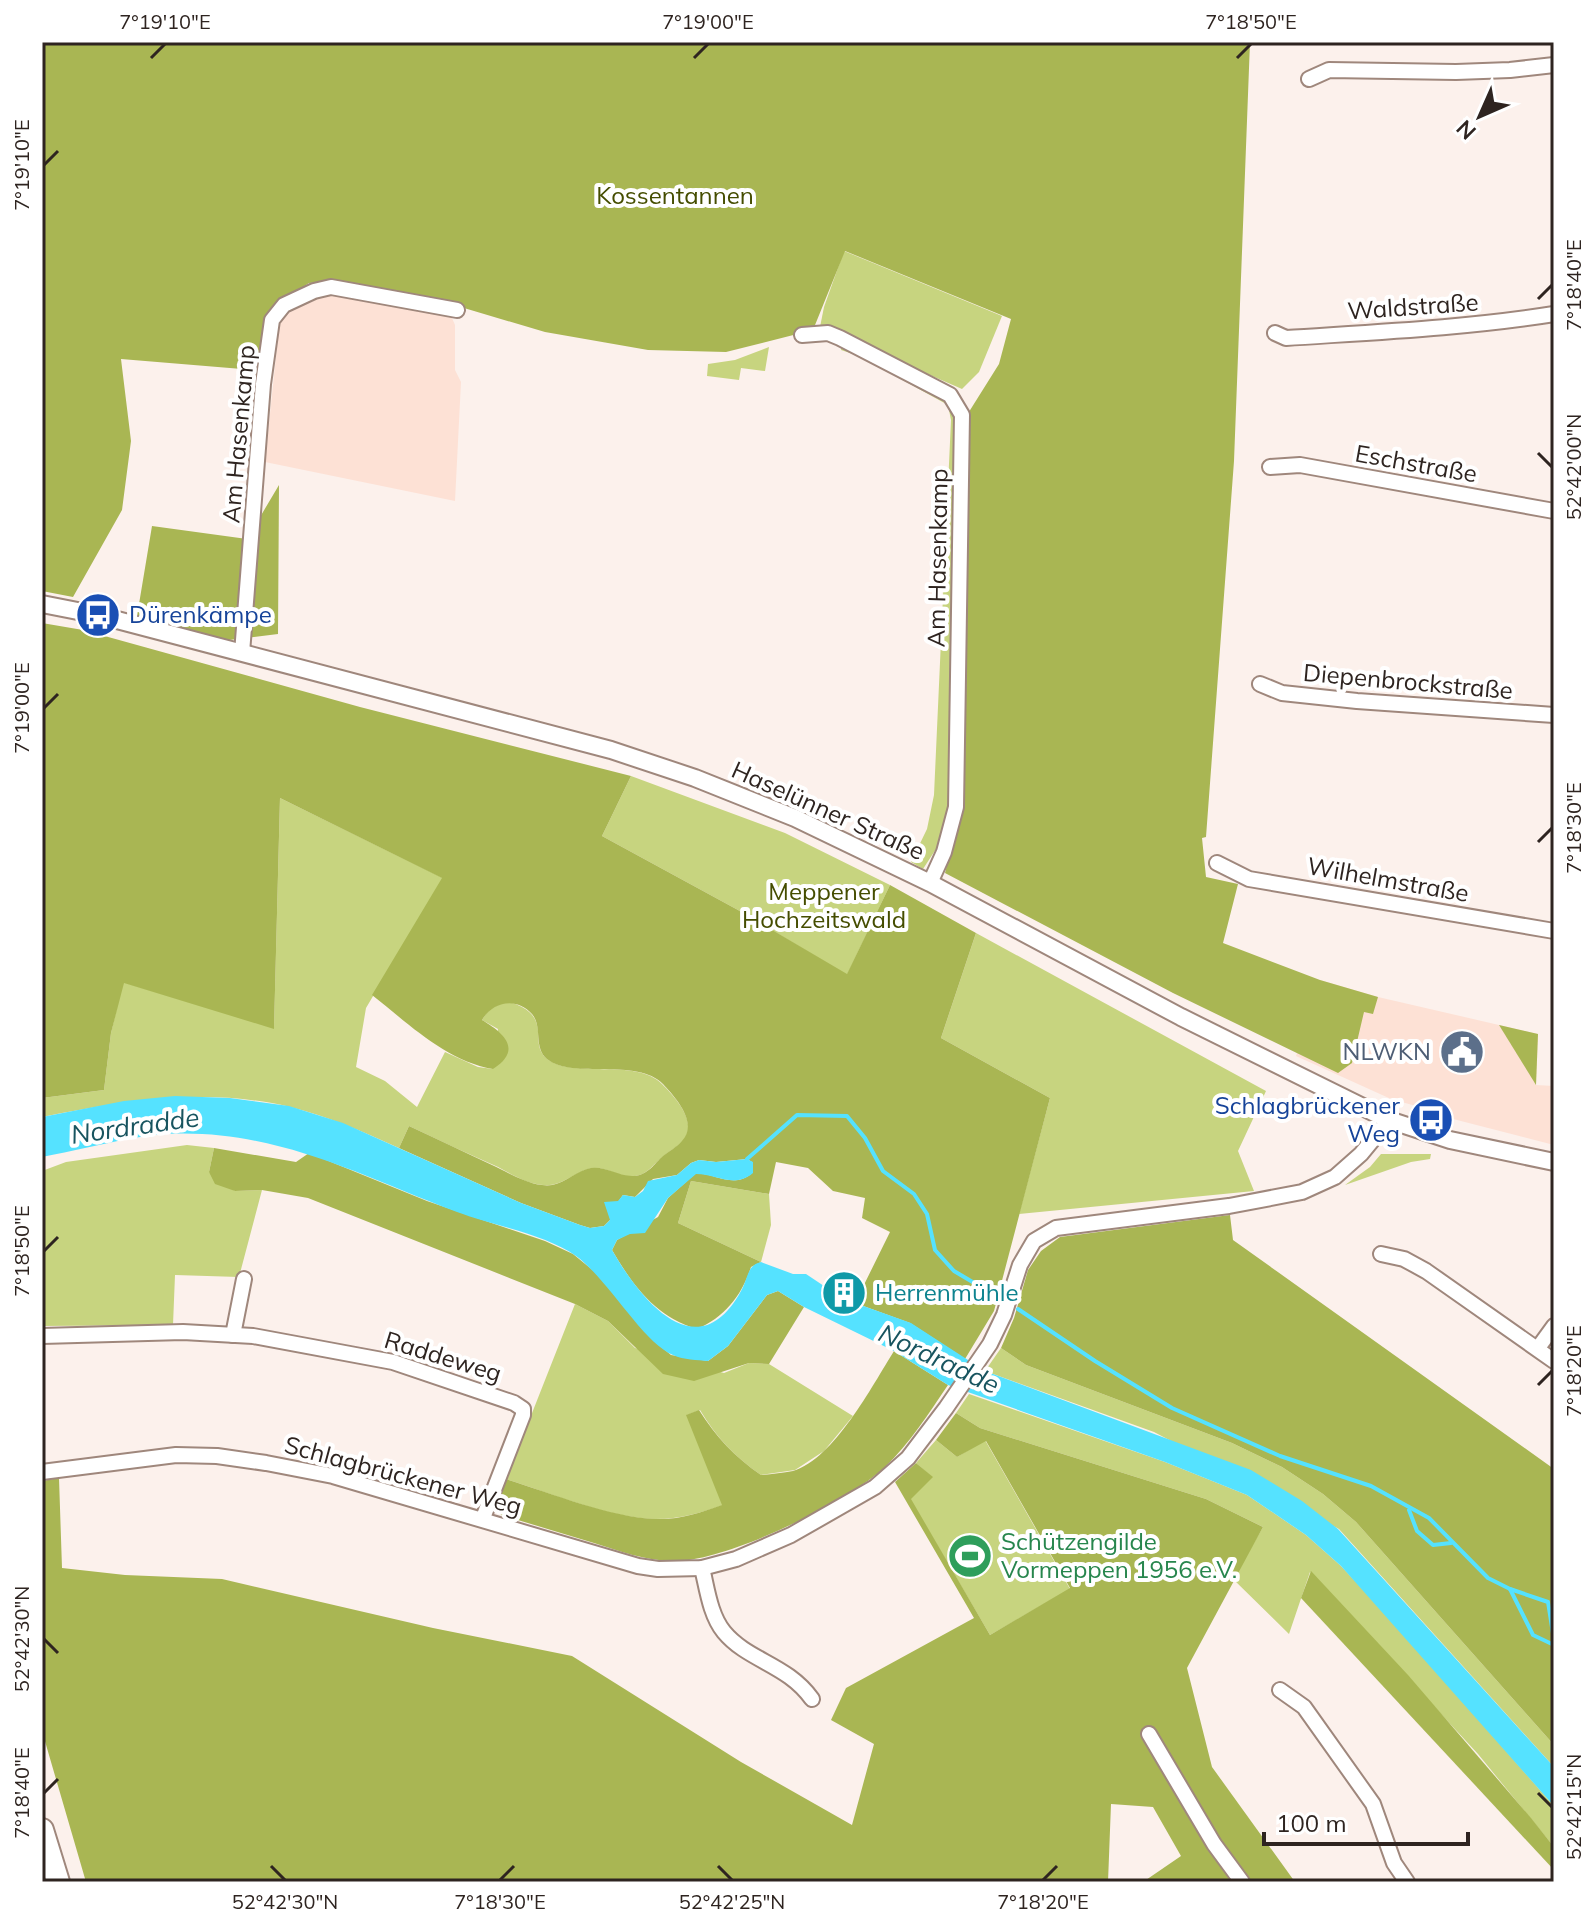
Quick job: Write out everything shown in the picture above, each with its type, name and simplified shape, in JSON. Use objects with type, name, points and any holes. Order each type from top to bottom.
[{"type":"main road","points":[[42,1830],[58,1882]]},
{"type":"street","points":[[1309,79],[1329,70],[1456,72],[1554,65]]},
{"type":"street","name":"Am Hasenkamp","points":[[242,653],[263,384],[272,320],[284,305],[331,287],[457,310]]},
{"type":"street","name":"Waldstraße","points":[[1275,333],[1286,338],[1408,330],[1554,314]]},
{"type":"street","name":"Am Hasenkamp","points":[[802,335],[828,333],[840,338],[950,395],[962,415],[956,807],[944,852],[930,883]]},
{"type":"street","name":"Eschstraße","points":[[1270,467],[1300,465],[1554,511]]},
{"type":"street","name":"Haselünner Straße","points":[[42,604],[98,615],[611,750],[695,778],[795,818],[930,883],[1181,1017],[1389,1120],[1450,1140],[1554,1162]]},
{"type":"street","name":"Diepenbrockstraße","points":[[1260,684],[1282,693],[1357,701],[1554,715]]},
{"type":"street","name":"Wilhelmstraße","points":[[1217,863],[1249,879],[1554,931]]},
{"type":"street","name":"Schlagbrückener Weg","points":[[42,1472],[142,1458],[217,1456],[333,1476],[638,1566],[702,1568],[736,1559],[791,1535],[875,1487],[908,1458],[990,1344],[1004,1315],[1020,1265],[1034,1241],[1056,1228],[1229,1206],[1302,1192],[1335,1177],[1361,1154],[1389,1120]]},
{"type":"street","points":[[1381,1254],[1404,1259],[1426,1271],[1554,1361]]},
{"type":"street","points":[[233,1335],[244,1279]]},
{"type":"street","points":[[1538,1348],[1554,1326]]},
{"type":"street","name":"Raddeweg","points":[[42,1336],[183,1332],[253,1336],[393,1362],[514,1403],[523,1409],[523,1415],[483,1518]]},
{"type":"street","points":[[702,1568],[715,1618],[723,1631],[737,1644],[800,1682],[812,1699]]},
{"type":"street","points":[[1280,1690],[1304,1707],[1373,1804],[1394,1863],[1407,1882]]},
{"type":"street","points":[[1149,1734],[1214,1844],[1242,1882]]},
{"type":"shaded area","points":[[324,292],[451,316],[455,325],[455,370],[461,382],[455,501],[265,462],[280,318]]},
{"type":"shaded area","points":[[1320,980],[1378,997],[1538,1034],[1536,1085],[1554,1086],[1554,1145],[1426,1112],[1423,1108],[1391,1099],[1296,1056]]},
{"type":"green space","name":"Kossentannen","points":[[42,42],[1250,42],[1234,461],[1206,837],[1202,838],[1206,877],[1238,884],[1223,943],[1320,980],[1378,997],[1373,1014],[1364,1012],[1352,1063],[1338,1073],[1173,993],[945,873],[961,808],[967,415],[999,364],[1011,319],[845,251],[813,330],[726,352],[648,350],[545,332],[464,308],[326,282],[309,283],[269,310],[254,370],[121,359],[131,441],[122,510],[73,597],[42,591]]},
{"type":"green space","points":[[844,251],[1002,316],[979,372],[962,389],[820,327]]},
{"type":"green space","points":[[842,341],[950,403],[956,418],[952,806],[936,849],[923,869],[911,862],[927,829],[934,795],[951,420],[948,405],[859,356],[841,350]]},
{"type":"green space","points":[[769,347],[765,371],[741,368],[739,380],[707,376],[708,364],[735,360]]},
{"type":"green space","points":[[279,485],[278,634],[229,640],[137,616],[152,526],[247,539]]},
{"type":"green space","points":[[42,623],[83,630],[360,707],[631,776],[602,836],[847,974],[890,885],[976,933],[941,1038],[1050,1098],[994,1311],[965,1359],[910,1323],[855,1303],[890,1232],[862,1218],[865,1198],[833,1191],[808,1168],[776,1162],[769,1194],[691,1181],[678,1223],[761,1262],[751,1267],[743,1287],[724,1311],[697,1329],[669,1317],[647,1298],[612,1250],[617,1240],[658,1217],[668,1198],[696,1173],[739,1180],[752,1173],[752,1162],[747,1159],[699,1160],[691,1163],[677,1175],[653,1179],[635,1197],[623,1195],[604,1226],[590,1228],[521,1203],[399,1148],[409,1126],[523,1180],[548,1185],[593,1168],[628,1176],[643,1174],[680,1143],[687,1134],[688,1126],[679,1103],[652,1076],[622,1070],[572,1068],[547,1059],[540,1049],[535,1019],[519,1005],[499,1005],[482,1020],[503,1036],[509,1049],[502,1062],[493,1069],[476,1065],[444,1050],[400,1018],[372,995],[442,878],[280,798],[274,1029],[124,983],[111,1033],[104,1090],[42,1098]]},
{"type":"green space","name":"Meppener Hochzeitswald","points":[[631,776],[785,833],[890,885],[847,975],[738,910],[602,836]]},
{"type":"green space","points":[[280,798],[443,878],[366,1008],[356,1067],[385,1081],[417,1107],[445,1052],[478,1067],[493,1069],[498,1029],[482,1020],[494,1007],[512,1003],[522,1007],[535,1019],[541,1052],[557,1064],[571,1068],[636,1072],[651,1076],[662,1084],[679,1103],[687,1118],[687,1134],[683,1141],[639,1175],[629,1176],[594,1168],[555,1184],[543,1185],[519,1178],[409,1126],[399,1148],[318,1115],[259,1101],[166,1098],[42,1117],[42,1098],[104,1090],[111,1033],[123,982],[274,1028]]},
{"type":"green space","points":[[976,933],[1266,1091],[1238,1151],[1254,1191],[1019,1214],[1050,1098],[941,1038]]},
{"type":"green space","points":[[1499,1025],[1538,1034],[1536,1085]]},
{"type":"green space","points":[[187,1145],[214,1148],[209,1172],[235,1191],[262,1190],[239,1277],[175,1275],[173,1325],[42,1326],[42,1171],[66,1162]]},
{"type":"green space","points":[[214,1148],[296,1162],[309,1153],[427,1201],[545,1241],[573,1254],[595,1272],[653,1340],[671,1355],[708,1361],[728,1346],[767,1295],[778,1291],[804,1307],[769,1364],[749,1363],[694,1381],[663,1374],[608,1321],[575,1304],[308,1198],[262,1190],[235,1191],[215,1184],[209,1172]]},
{"type":"green space","points":[[1381,1154],[1431,1154],[1430,1159],[1411,1162],[1345,1185],[1370,1167]]},
{"type":"green space","points":[[691,1181],[769,1194],[771,1225],[761,1262],[678,1223]]},
{"type":"green space","points":[[1230,1215],[1233,1240],[1554,1469],[1554,1745],[1356,1522],[1323,1494],[1282,1467],[1232,1443],[1026,1365],[1001,1348],[1014,1318],[1028,1270],[1041,1251],[1060,1237]]},
{"type":"green space","points":[[575,1304],[608,1321],[635,1348],[724,1373],[749,1363],[769,1364],[853,1416],[824,1451],[795,1470],[761,1475],[727,1446],[700,1410],[687,1415],[723,1505],[682,1517],[656,1519],[619,1514],[506,1479]]},
{"type":"green space","points":[[1001,1348],[1026,1365],[1232,1443],[1282,1467],[1323,1494],[1356,1522],[1554,1745],[1554,1767],[1339,1529],[1154,1432],[985,1371]]},
{"type":"green space","points":[[894,1351],[948,1385],[919,1428],[894,1458],[867,1481],[814,1513],[751,1542],[693,1559],[651,1559],[501,1515],[496,1504],[506,1479],[580,1504],[638,1517],[673,1518],[722,1505],[686,1415],[699,1410],[727,1446],[761,1475],[793,1471],[808,1464],[837,1437]]},
{"type":"green space","points":[[969,1394],[1165,1462],[1247,1495],[1306,1535],[1341,1566],[1393,1622],[1554,1806],[1554,1847],[1478,1754],[1310,1572],[1289,1634],[1233,1579],[1263,1527],[1206,1499],[980,1428],[956,1413]]},
{"type":"green space","points":[[956,1413],[980,1428],[1206,1499],[1263,1527],[1187,1668],[1212,1767],[1295,1882],[1143,1882],[1181,1856],[1153,1807],[1111,1804],[1108,1882],[86,1882],[42,1731],[42,1481],[59,1478],[62,1568],[125,1575],[222,1579],[433,1628],[572,1656],[741,1762],[852,1825],[874,1744],[831,1720],[846,1688],[974,1618],[895,1482],[916,1463],[933,1477],[911,1499],[990,1635],[1070,1588],[986,1441],[957,1457],[936,1440]]},
{"type":"green space","points":[[936,1440],[957,1457],[985,1440],[1070,1589],[990,1635],[910,1499],[932,1477],[916,1463]]},
{"type":"green space","points":[[1311,1571],[1408,1675],[1531,1818],[1554,1847],[1554,1870],[1301,1598]]},
{"type":"water","name":"Nordradde","points":[[175,1096],[230,1098],[289,1106],[343,1123],[521,1203],[590,1228],[604,1226],[610,1220],[604,1202],[618,1201],[623,1195],[635,1197],[643,1191],[648,1181],[677,1175],[691,1163],[699,1160],[747,1159],[753,1162],[753,1173],[739,1180],[696,1174],[668,1198],[645,1233],[630,1234],[617,1240],[612,1250],[624,1269],[654,1306],[670,1319],[688,1326],[706,1325],[724,1314],[741,1291],[750,1269],[761,1262],[793,1274],[806,1274],[830,1290],[828,1297],[851,1309],[855,1303],[911,1323],[985,1371],[1251,1470],[1302,1501],[1338,1529],[1554,1767],[1554,1806],[1341,1566],[1306,1535],[1247,1495],[1165,1462],[948,1385],[894,1351],[778,1291],[767,1295],[728,1346],[708,1361],[686,1359],[673,1355],[650,1338],[588,1266],[564,1249],[535,1236],[457,1212],[316,1157],[245,1139],[207,1134],[167,1134],[121,1140],[42,1157],[42,1117],[124,1101]]},
{"type":"waterway","points":[[747,1159],[797,1115],[847,1116],[865,1138],[883,1171],[914,1194],[927,1214],[935,1250],[954,1271],[998,1297]]},
{"type":"waterway","points":[[1018,1309],[1172,1408],[1280,1456],[1371,1486],[1429,1518],[1488,1578],[1510,1589],[1533,1635],[1554,1645]]},
{"type":"waterway","points":[[1409,1510],[1417,1531],[1433,1545],[1451,1543]]},
{"type":"waterway","points":[[1510,1589],[1548,1602],[1554,1640]]},
{"type":"place","name":"Dürenkämpe","points":[[98,615]]},
{"type":"place","name":"NLWKN","points":[[1462,1052]]},
{"type":"place","name":"Schlagbrückener Weg","points":[[1431,1120]]},
{"type":"place","name":"Herrenmühle","points":[[844,1293]]},
{"type":"place","name":"Schützengilde Vormeppen 1956 e.V.","points":[[970,1556]]}]
